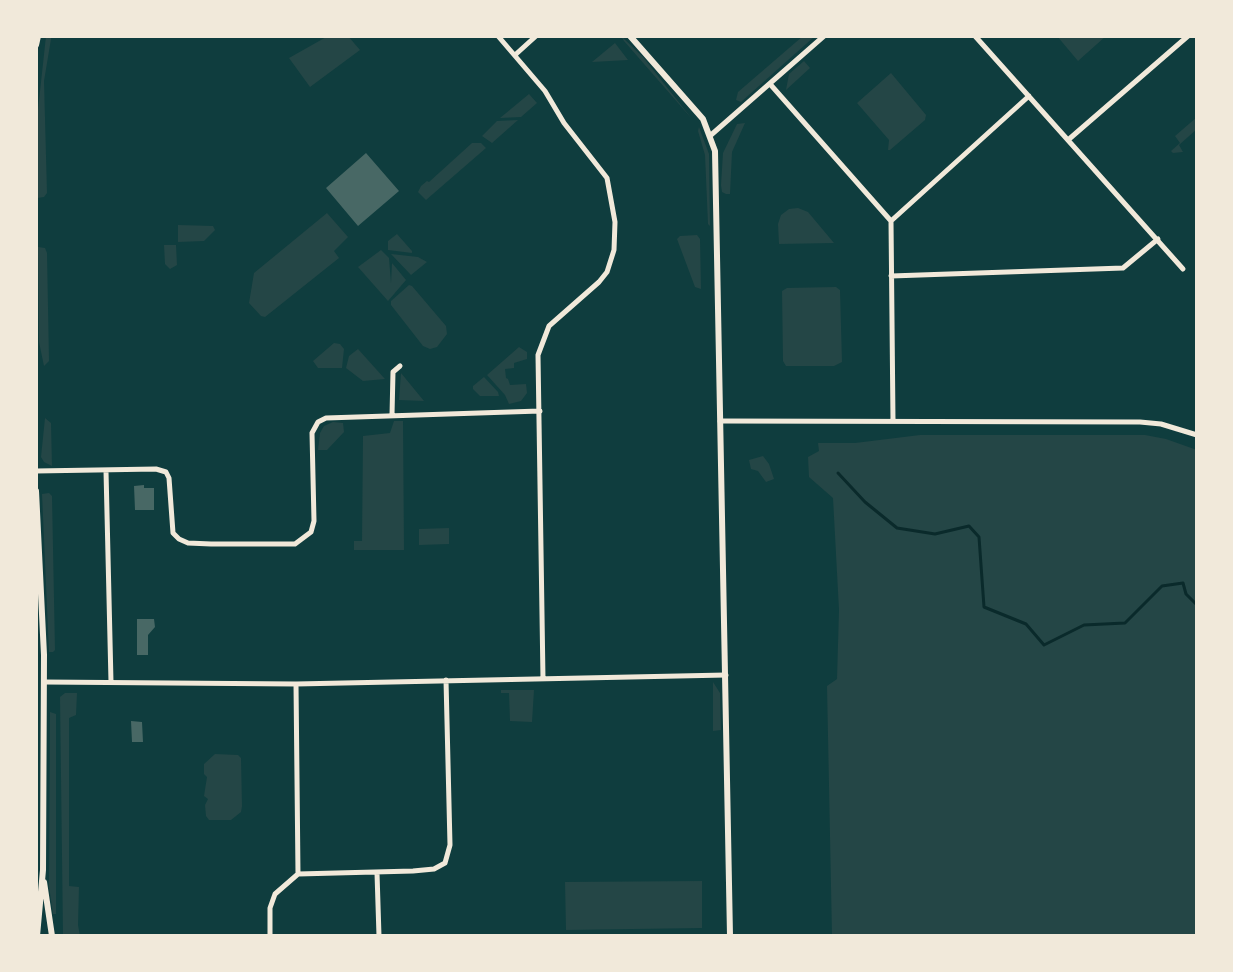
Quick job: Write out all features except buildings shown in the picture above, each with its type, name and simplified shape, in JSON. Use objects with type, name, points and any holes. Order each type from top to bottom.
[{"type":"street","points":[[36,45],[38,36]]},
{"type":"street","points":[[498,36],[545,91],[564,123],[607,178],[615,222],[614,250],[607,272],[556,319],[544,335],[538,355],[543,679]]},
{"type":"street","points":[[515,55],[536,36]]},
{"type":"street","points":[[630,36],[699,114],[711,135],[715,159],[730,936]]},
{"type":"street","points":[[711,135],[824,36]]},
{"type":"street","points":[[1068,140],[1188,36]]},
{"type":"street","points":[[979,37],[1183,269]]},
{"type":"street","points":[[770,84],[891,221],[893,421]]},
{"type":"street","points":[[891,221],[1029,96]]},
{"type":"street","points":[[891,276],[1123,268],[1158,239]]},
{"type":"street","points":[[392,415],[393,372],[400,366]]},
{"type":"street","points":[[36,471],[156,469],[166,472],[169,478],[173,533],[179,539],[200,543],[295,544],[311,532],[314,521],[312,433],[318,422],[326,418],[540,411]]},
{"type":"street","points":[[720,421],[1140,422],[1161,424],[1197,435]]},
{"type":"street","points":[[106,471],[111,682]]},
{"type":"street","points":[[36,491],[44,682],[43,870],[37,936]]},
{"type":"street","points":[[44,682],[296,684],[726,675]]},
{"type":"street","points":[[270,936],[270,908],[275,894],[298,874],[434,869],[445,863],[449,855],[446,680]]},
{"type":"street","points":[[296,684],[298,874]]},
{"type":"street","points":[[43,870],[52,936]]},
{"type":"street","points":[[377,873],[379,936]]},
{"type":"shaded area","points":[[46,36],[51,36],[44,81],[47,193],[37,198],[36,128]]},
{"type":"shaded area","points":[[328,36],[348,36],[360,50],[310,87],[289,58]]},
{"type":"shaded area","points":[[621,36],[643,57],[692,119],[624,41]]},
{"type":"shaded area","points":[[803,36],[815,36],[741,102],[736,100],[738,92]]},
{"type":"shaded area","points":[[1057,36],[1106,36],[1078,61]]},
{"type":"shaded area","points":[[615,43],[628,60],[592,62]]},
{"type":"shaded area","points":[[804,61],[810,68],[786,90],[789,74]]},
{"type":"shaded area","points":[[891,73],[926,115],[925,120],[888,150],[889,140],[857,103]]},
{"type":"shaded area","points":[[529,94],[537,103],[521,117],[500,118]]},
{"type":"shaded area","points":[[1197,117],[1197,129],[1179,145],[1183,152],[1173,153],[1171,151],[1180,143],[1175,136]]},
{"type":"shaded area","points":[[518,120],[492,143],[482,136],[497,121]]},
{"type":"shaded area","points":[[745,123],[732,152],[730,194],[726,194],[722,192],[721,185],[723,153],[737,124]]},
{"type":"shaded area","points":[[699,127],[709,154],[710,226],[705,155]]},
{"type":"shaded area","points":[[472,143],[481,143],[486,148],[426,200],[418,192],[421,186]]},
{"type":"shaded area","points":[[789,209],[808,212],[834,243],[779,244],[781,215]]},
{"type":"shaded area","points":[[327,213],[348,237],[334,251],[339,258],[265,317],[261,316],[249,303],[254,273]]},
{"type":"shaded area","points":[[178,225],[213,226],[215,230],[204,241],[178,242]]},
{"type":"shaded area","points":[[397,234],[412,253],[388,250],[388,241]]},
{"type":"shaded area","points":[[697,235],[700,239],[701,289],[695,287],[677,239]]},
{"type":"shaded area","points":[[164,245],[176,245],[177,265],[170,269],[165,264]]},
{"type":"shaded area","points":[[38,247],[45,248],[47,253],[49,361],[44,366],[39,342]]},
{"type":"shaded area","points":[[381,250],[389,258],[391,283],[392,263],[406,280],[388,301],[358,267]]},
{"type":"shaded area","points":[[391,254],[418,257],[427,262],[411,275]]},
{"type":"shaded area","points":[[409,285],[446,326],[447,334],[437,347],[430,349],[423,346],[391,305],[391,301]]},
{"type":"shaded area","points":[[836,287],[840,290],[842,362],[834,366],[786,366],[783,361],[782,291],[787,288]]},
{"type":"shaded area","points":[[334,343],[344,349],[342,368],[318,368],[313,361]]},
{"type":"shaded area","points":[[519,347],[527,352],[527,359],[514,363],[514,368],[505,369],[506,378],[510,385],[526,384],[527,393],[521,401],[509,404],[487,375]]},
{"type":"shaded area","points":[[358,349],[385,379],[363,381],[346,368],[349,356]]},
{"type":"shaded area","points":[[401,373],[424,401],[399,400]]},
{"type":"shaded area","points":[[484,377],[499,396],[480,396],[473,389]]},
{"type":"shaded area","points":[[45,418],[51,423],[52,466],[41,457]]},
{"type":"shaded area","points":[[394,421],[403,421],[404,550],[354,550],[354,541],[362,541],[363,436],[390,433]]},
{"type":"shaded area","points":[[333,422],[343,423],[344,432],[327,450],[318,450],[320,433],[324,426]]},
{"type":"shaded area","points":[[920,435],[1145,435],[1197,450],[1197,936],[832,936],[827,686],[837,679],[839,610],[833,498],[809,477],[808,457],[819,451],[818,443],[855,443]]},
{"type":"shaded area","points":[[763,456],[774,479],[766,482],[758,471],[751,469],[749,460]]},
{"type":"shaded area","points":[[42,494],[52,496],[53,652],[49,652]]},
{"type":"shaded area","points":[[449,528],[449,544],[419,545],[419,529]]},
{"type":"shaded area","points":[[713,682],[720,693],[721,730],[713,731]]},
{"type":"shaded area","points":[[501,690],[534,690],[532,722],[510,721],[509,693],[501,693]]},
{"type":"shaded area","points":[[65,693],[77,693],[76,715],[69,718],[69,886],[79,887],[80,936],[63,936],[60,697]]},
{"type":"shaded area","points":[[50,712],[56,714],[56,914],[53,914],[49,886]]},
{"type":"shaded area","points":[[215,754],[238,755],[241,758],[242,806],[241,812],[231,820],[209,820],[206,816],[208,799],[204,796],[207,777],[204,764]]},
{"type":"shaded area","points":[[702,881],[702,928],[566,930],[565,882]]},
{"type":"waterway","points":[[838,473],[865,502],[897,528],[935,534],[969,526],[979,537],[984,607],[1026,624],[1044,645],[1084,625],[1125,623],[1162,586],[1183,583],[1186,594],[1197,605]]}]
